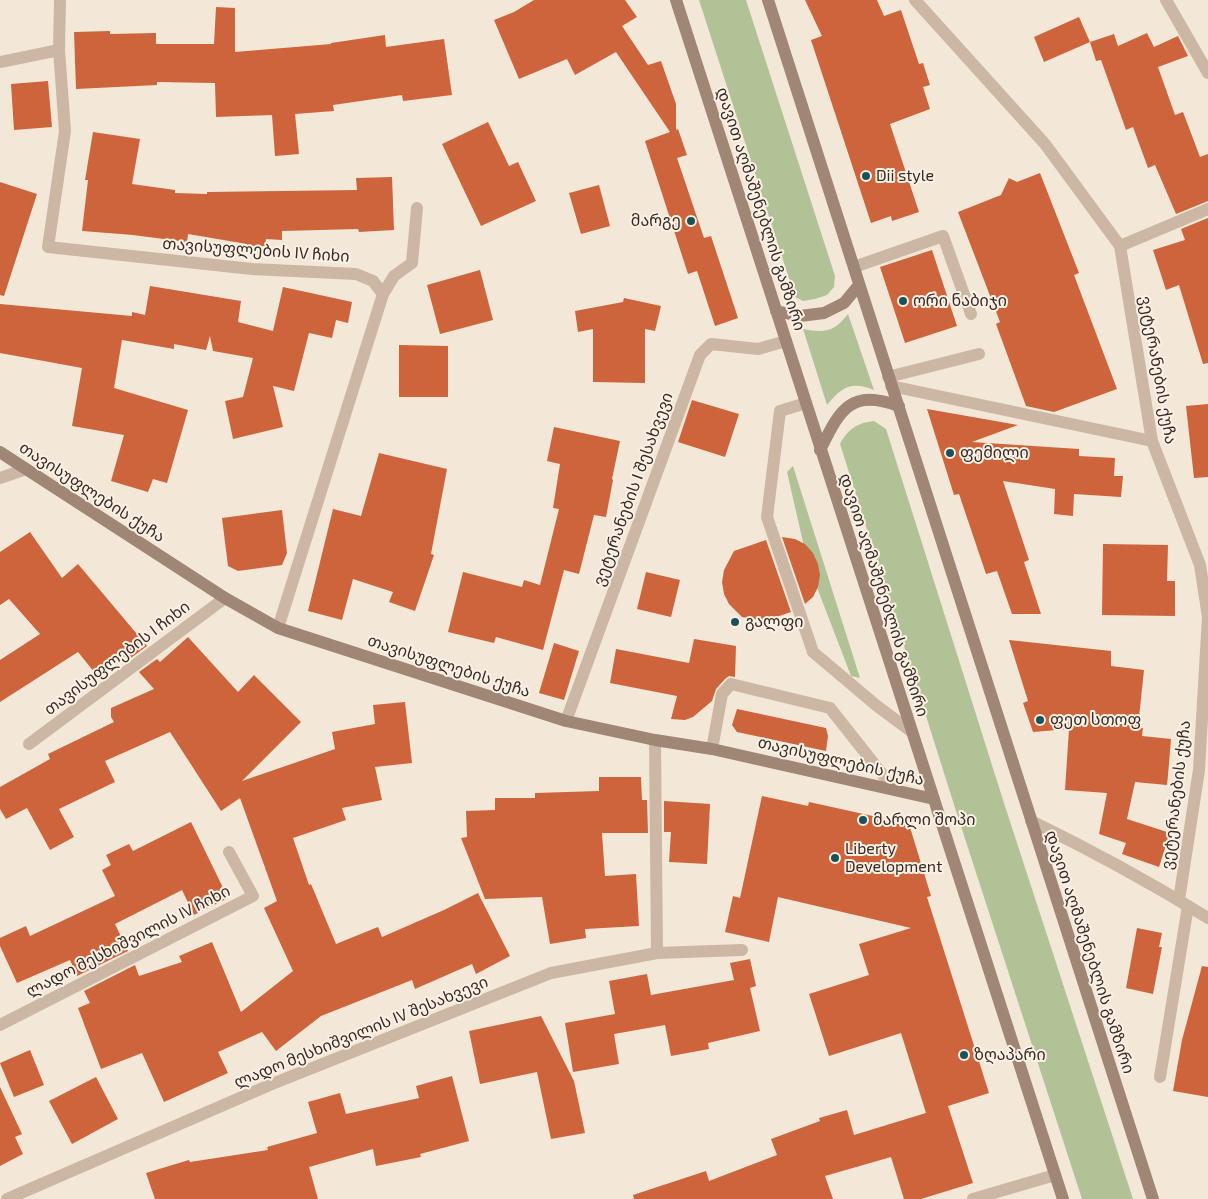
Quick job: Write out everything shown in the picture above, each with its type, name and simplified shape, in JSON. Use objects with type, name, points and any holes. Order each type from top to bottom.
[{"type":"main road","name":"დავით აღმაშენებლის გამზირი","points":[[676,0],[1062,1199]]},
{"type":"main road","name":"დავით აღმაშენებლის გამზირი","points":[[768,0],[1153,1199]]},
{"type":"main road","points":[[776,311],[800,316],[824,313],[844,303],[859,285]]},
{"type":"main road","points":[[820,450],[835,420],[854,403],[870,399],[882,400],[899,406]]},
{"type":"main road","name":"თავისუფლების ქუჩა","points":[[0,452],[225,598],[278,628],[566,720],[655,740],[712,749],[934,799]]},
{"type":"street","name":"თავისუფლების IV ჩიხი","points":[[60,0],[59,50],[65,130],[48,247],[252,270],[356,274],[373,281],[383,294]]},
{"type":"street","name":"ვეტერანების ქუჩა","points":[[915,0],[1045,144],[1120,246],[1152,441],[1200,565],[1208,617],[1199,770],[1160,1078]]},
{"type":"street","points":[[1166,0],[1208,74]]},
{"type":"street","points":[[0,62],[59,50]]},
{"type":"street","points":[[278,628],[383,294],[394,276],[412,263],[417,208]]},
{"type":"street","points":[[1120,246],[1208,209]]},
{"type":"street","points":[[854,267],[943,236],[971,314]]},
{"type":"street","name":"ვეტერანების I შესახვევი","points":[[566,720],[700,355],[711,344],[758,349],[786,340]]},
{"type":"street","points":[[890,381],[979,354]]},
{"type":"street","points":[[890,381],[1152,441]]},
{"type":"street","points":[[806,403],[780,411],[767,517],[813,652],[877,706],[912,732]]},
{"type":"street","points":[[0,478],[26,469]]},
{"type":"street","name":"თავისუფლების I ჩიხი","points":[[28,744],[225,598]]},
{"type":"street","points":[[712,749],[722,694],[731,684],[830,708],[894,789]]},
{"type":"street","points":[[655,740],[657,953]]},
{"type":"street","points":[[1031,820],[1208,918]]},
{"type":"street","name":"ლადო მესხიშვილის IV ჩიხი","points":[[0,1025],[252,896],[229,852]]},
{"type":"street","name":"ლადო მესხიშვილის IV შესახვევი","points":[[7,1199],[272,1084],[551,973],[657,953],[742,950]]},
{"type":"street","points":[[973,1199],[1055,1175]]},
{"type":"green space","points":[[699,0],[746,0],[835,276],[834,287],[827,295],[803,301],[795,297]]},
{"type":"green space","points":[[848,314],[874,390],[859,386],[848,387],[837,394],[827,405],[803,329],[828,330],[843,320]]},
{"type":"green space","points":[[874,421],[886,429],[1003,800],[1133,1199],[1082,1199],[957,814],[840,444],[846,434],[854,428],[863,423]]},
{"type":"green space","points":[[793,466],[860,678],[851,676],[808,564],[787,472]]},
{"type":"building","points":[[534,0],[625,0],[637,17],[622,26],[648,65],[661,61],[676,104],[676,130],[678,129],[687,155],[677,158],[704,238],[711,236],[738,318],[715,326],[697,271],[688,274],[645,141],[670,132],[616,52],[575,75],[567,59],[519,79],[494,20],[514,12]]},
{"type":"building","points":[[805,0],[877,0],[884,16],[901,10],[919,64],[923,63],[930,85],[923,87],[930,109],[890,124],[919,212],[892,221],[891,216],[871,223],[811,40],[822,36]]},
{"type":"building","points":[[216,7],[235,8],[235,52],[331,44],[385,35],[386,47],[444,39],[452,95],[403,101],[402,95],[333,105],[334,111],[295,114],[299,154],[275,156],[272,115],[216,117],[215,83],[157,82],[157,85],[76,89],[74,32],[110,31],[110,34],[156,33],[156,44],[214,44]]},
{"type":"building","points":[[1079,17],[1090,42],[1044,62],[1034,37]]},
{"type":"building","points":[[1147,33],[1154,47],[1178,36],[1188,56],[1158,67],[1175,115],[1183,112],[1200,157],[1208,154],[1208,201],[1176,214],[1155,165],[1148,168],[1133,127],[1126,130],[1101,60],[1096,61],[1090,42],[1114,34],[1118,46]]},
{"type":"building","points":[[48,81],[52,127],[14,130],[11,84]]},
{"type":"building","points":[[488,122],[509,166],[518,162],[536,201],[481,226],[442,144]]},
{"type":"building","points":[[93,132],[140,139],[132,184],[175,190],[175,193],[207,194],[207,192],[357,190],[356,178],[392,177],[394,230],[359,232],[358,229],[282,231],[282,240],[266,239],[265,246],[247,246],[247,244],[188,234],[187,242],[82,231],[88,180],[85,180]]},
{"type":"building","points":[[1040,173],[1079,273],[1074,275],[1117,389],[1054,412],[1026,406],[996,324],[1000,322],[958,212],[1001,195],[1009,178],[1017,182]]},
{"type":"building","points":[[0,182],[37,194],[4,296],[0,295]]},
{"type":"building","points":[[599,185],[610,226],[581,234],[569,193]]},
{"type":"building","points":[[1208,218],[1208,363],[1203,364],[1179,285],[1166,290],[1153,250],[1185,240],[1181,229]]},
{"type":"building","points":[[932,250],[957,326],[905,343],[880,267]]},
{"type":"building","points":[[480,270],[493,320],[440,334],[427,285]]},
{"type":"building","points":[[150,286],[241,301],[238,322],[273,331],[283,287],[352,302],[348,323],[336,320],[332,338],[309,333],[294,391],[273,386],[283,427],[233,439],[225,401],[243,397],[253,358],[213,351],[210,336],[206,350],[174,344],[174,349],[122,340],[114,388],[188,410],[167,483],[153,479],[148,492],[111,481],[124,435],[72,426],[82,368],[0,353],[0,304],[132,316],[132,312],[145,315]]},
{"type":"building","points":[[624,298],[661,306],[655,331],[645,329],[645,383],[593,382],[593,329],[578,332],[575,311],[623,302]]},
{"type":"building","points":[[399,345],[448,346],[448,397],[399,397]]},
{"type":"building","points":[[692,400],[739,414],[725,457],[678,442]]},
{"type":"building","points":[[1208,404],[1208,477],[1194,478],[1186,406]]},
{"type":"building","points":[[927,409],[1018,425],[972,442],[1079,449],[1079,456],[1115,458],[1114,476],[1123,476],[1121,497],[1074,494],[1073,516],[1054,514],[1055,489],[1003,481],[1029,560],[1024,562],[1041,614],[1012,614],[997,571],[986,574],[959,494],[954,495]]},
{"type":"building","points":[[554,427],[620,441],[606,517],[594,515],[579,574],[564,570],[543,650],[496,637],[494,643],[448,632],[463,572],[522,587],[524,580],[540,585],[559,509],[553,508],[560,464],[547,461]]},
{"type":"building","points":[[379,453],[447,469],[431,554],[434,555],[415,611],[389,602],[393,592],[353,579],[342,620],[308,611],[333,509],[361,516]]},
{"type":"building","points":[[282,510],[287,553],[282,565],[238,571],[228,566],[222,518]]},
{"type":"building","points":[[30,532],[62,578],[78,564],[147,646],[128,660],[125,657],[99,678],[78,652],[0,702],[0,660],[40,634],[9,599],[0,605],[0,552]]},
{"type":"building","points":[[782,537],[795,539],[805,544],[813,553],[818,564],[820,575],[818,587],[813,597],[805,604]]},
{"type":"building","points":[[766,540],[791,612],[770,619],[759,620],[742,617],[729,604],[724,594],[722,582],[724,570],[734,551]]},
{"type":"building","points":[[1103,544],[1168,545],[1167,581],[1175,581],[1175,616],[1102,615]]},
{"type":"building","points":[[646,572],[680,580],[671,617],[637,609]]},
{"type":"building","points":[[188,637],[238,692],[254,675],[301,722],[242,781],[335,749],[332,732],[375,724],[373,705],[405,702],[412,763],[375,767],[382,800],[342,808],[346,820],[293,838],[309,885],[311,884],[336,944],[378,927],[382,937],[478,893],[510,956],[476,974],[472,964],[415,989],[412,980],[321,1016],[276,1051],[262,1032],[218,1052],[228,1073],[164,1102],[142,1053],[101,1069],[78,1008],[90,1003],[84,991],[135,965],[139,976],[182,962],[179,956],[212,942],[241,1012],[293,971],[264,908],[277,901],[240,798],[221,811],[170,732],[105,761],[115,782],[59,809],[74,837],[50,850],[27,808],[6,819],[0,809],[0,787],[50,759],[48,754],[114,722],[111,717],[111,708],[154,689],[139,672],[157,659],[160,662]]},
{"type":"building","points":[[694,639],[736,646],[735,677],[729,676],[725,679],[716,689],[712,701],[693,717],[685,720],[671,719],[677,696],[610,683],[616,649],[689,663]]},
{"type":"building","points":[[1009,640],[1111,651],[1111,666],[1144,670],[1138,727],[1143,728],[1142,736],[1171,739],[1167,785],[1135,782],[1127,819],[1170,833],[1159,867],[1122,854],[1126,843],[1099,834],[1107,793],[1065,790],[1069,729],[1033,732],[1023,703],[1028,701]]},
{"type":"building","points":[[554,643],[579,651],[564,700],[539,693]]},
{"type":"building","points":[[737,709],[826,728],[828,736],[826,751],[737,732],[732,725]]},
{"type":"building","points":[[599,777],[641,777],[642,800],[647,800],[648,833],[602,833],[605,876],[636,874],[639,926],[585,929],[586,938],[550,944],[542,897],[485,899],[461,838],[467,837],[466,811],[495,810],[495,798],[535,798],[535,793],[599,791]]},
{"type":"building","points":[[762,796],[808,806],[809,802],[909,824],[931,896],[927,897],[989,1093],[948,1106],[973,1183],[921,1199],[904,1199],[891,1157],[825,1176],[833,1199],[634,1199],[633,1195],[706,1171],[709,1181],[777,1155],[771,1139],[820,1121],[819,1118],[847,1110],[854,1135],[926,1113],[901,1033],[829,1056],[809,994],[869,975],[859,944],[911,928],[778,897],[769,942],[725,932],[733,896],[740,898]]},
{"type":"building","points":[[664,801],[710,804],[707,864],[669,862],[671,832],[664,832]]},
{"type":"building","points":[[191,822],[228,898],[194,915],[182,890],[115,924],[128,951],[77,976],[70,960],[17,983],[0,946],[0,938],[26,926],[30,936],[115,896],[102,870],[111,865],[106,855],[129,844],[133,851]]},
{"type":"building","points":[[1137,928],[1162,933],[1159,947],[1162,947],[1153,994],[1126,988]]},
{"type":"building","points":[[750,959],[756,986],[750,988],[760,1031],[708,1043],[709,1049],[671,1056],[665,1025],[614,1034],[619,1064],[573,1072],[565,1023],[615,1014],[609,981],[647,974],[651,995],[734,980],[730,963]]},
{"type":"building","points":[[1202,966],[1208,967],[1208,1097],[1173,1091],[1182,1040]]},
{"type":"building","points":[[541,1016],[574,1081],[585,1133],[551,1139],[537,1072],[480,1084],[469,1031]]},
{"type":"building","points":[[30,1050],[44,1085],[14,1097],[0,1063]]},
{"type":"building","points":[[452,1076],[469,1141],[420,1154],[421,1157],[376,1166],[373,1149],[309,1167],[318,1199],[155,1199],[146,1173],[189,1160],[190,1162],[268,1150],[267,1147],[317,1133],[308,1102],[340,1093],[346,1114],[419,1098],[416,1086]]},
{"type":"building","points":[[96,1077],[118,1119],[72,1144],[49,1101]]},
{"type":"building","points":[[0,1087],[22,1134],[15,1137],[23,1154],[0,1166]]},
{"type":"place","name":"Dii style","points":[[866,176]]},
{"type":"place","name":"მარგე","points":[[691,221]]},
{"type":"place","name":"ორი ნაბიჯი","points":[[903,301]]},
{"type":"place","name":"ფემილი","points":[[950,453]]},
{"type":"place","name":"გალფი","points":[[735,622]]},
{"type":"place","name":"ფეთ სთოფ","points":[[1040,720]]},
{"type":"place","name":"მარლი შოპი","points":[[863,820]]},
{"type":"place","name":"Liberty Development","points":[[835,858]]},
{"type":"place","name":"ზღაპარი","points":[[964,1055]]}]
